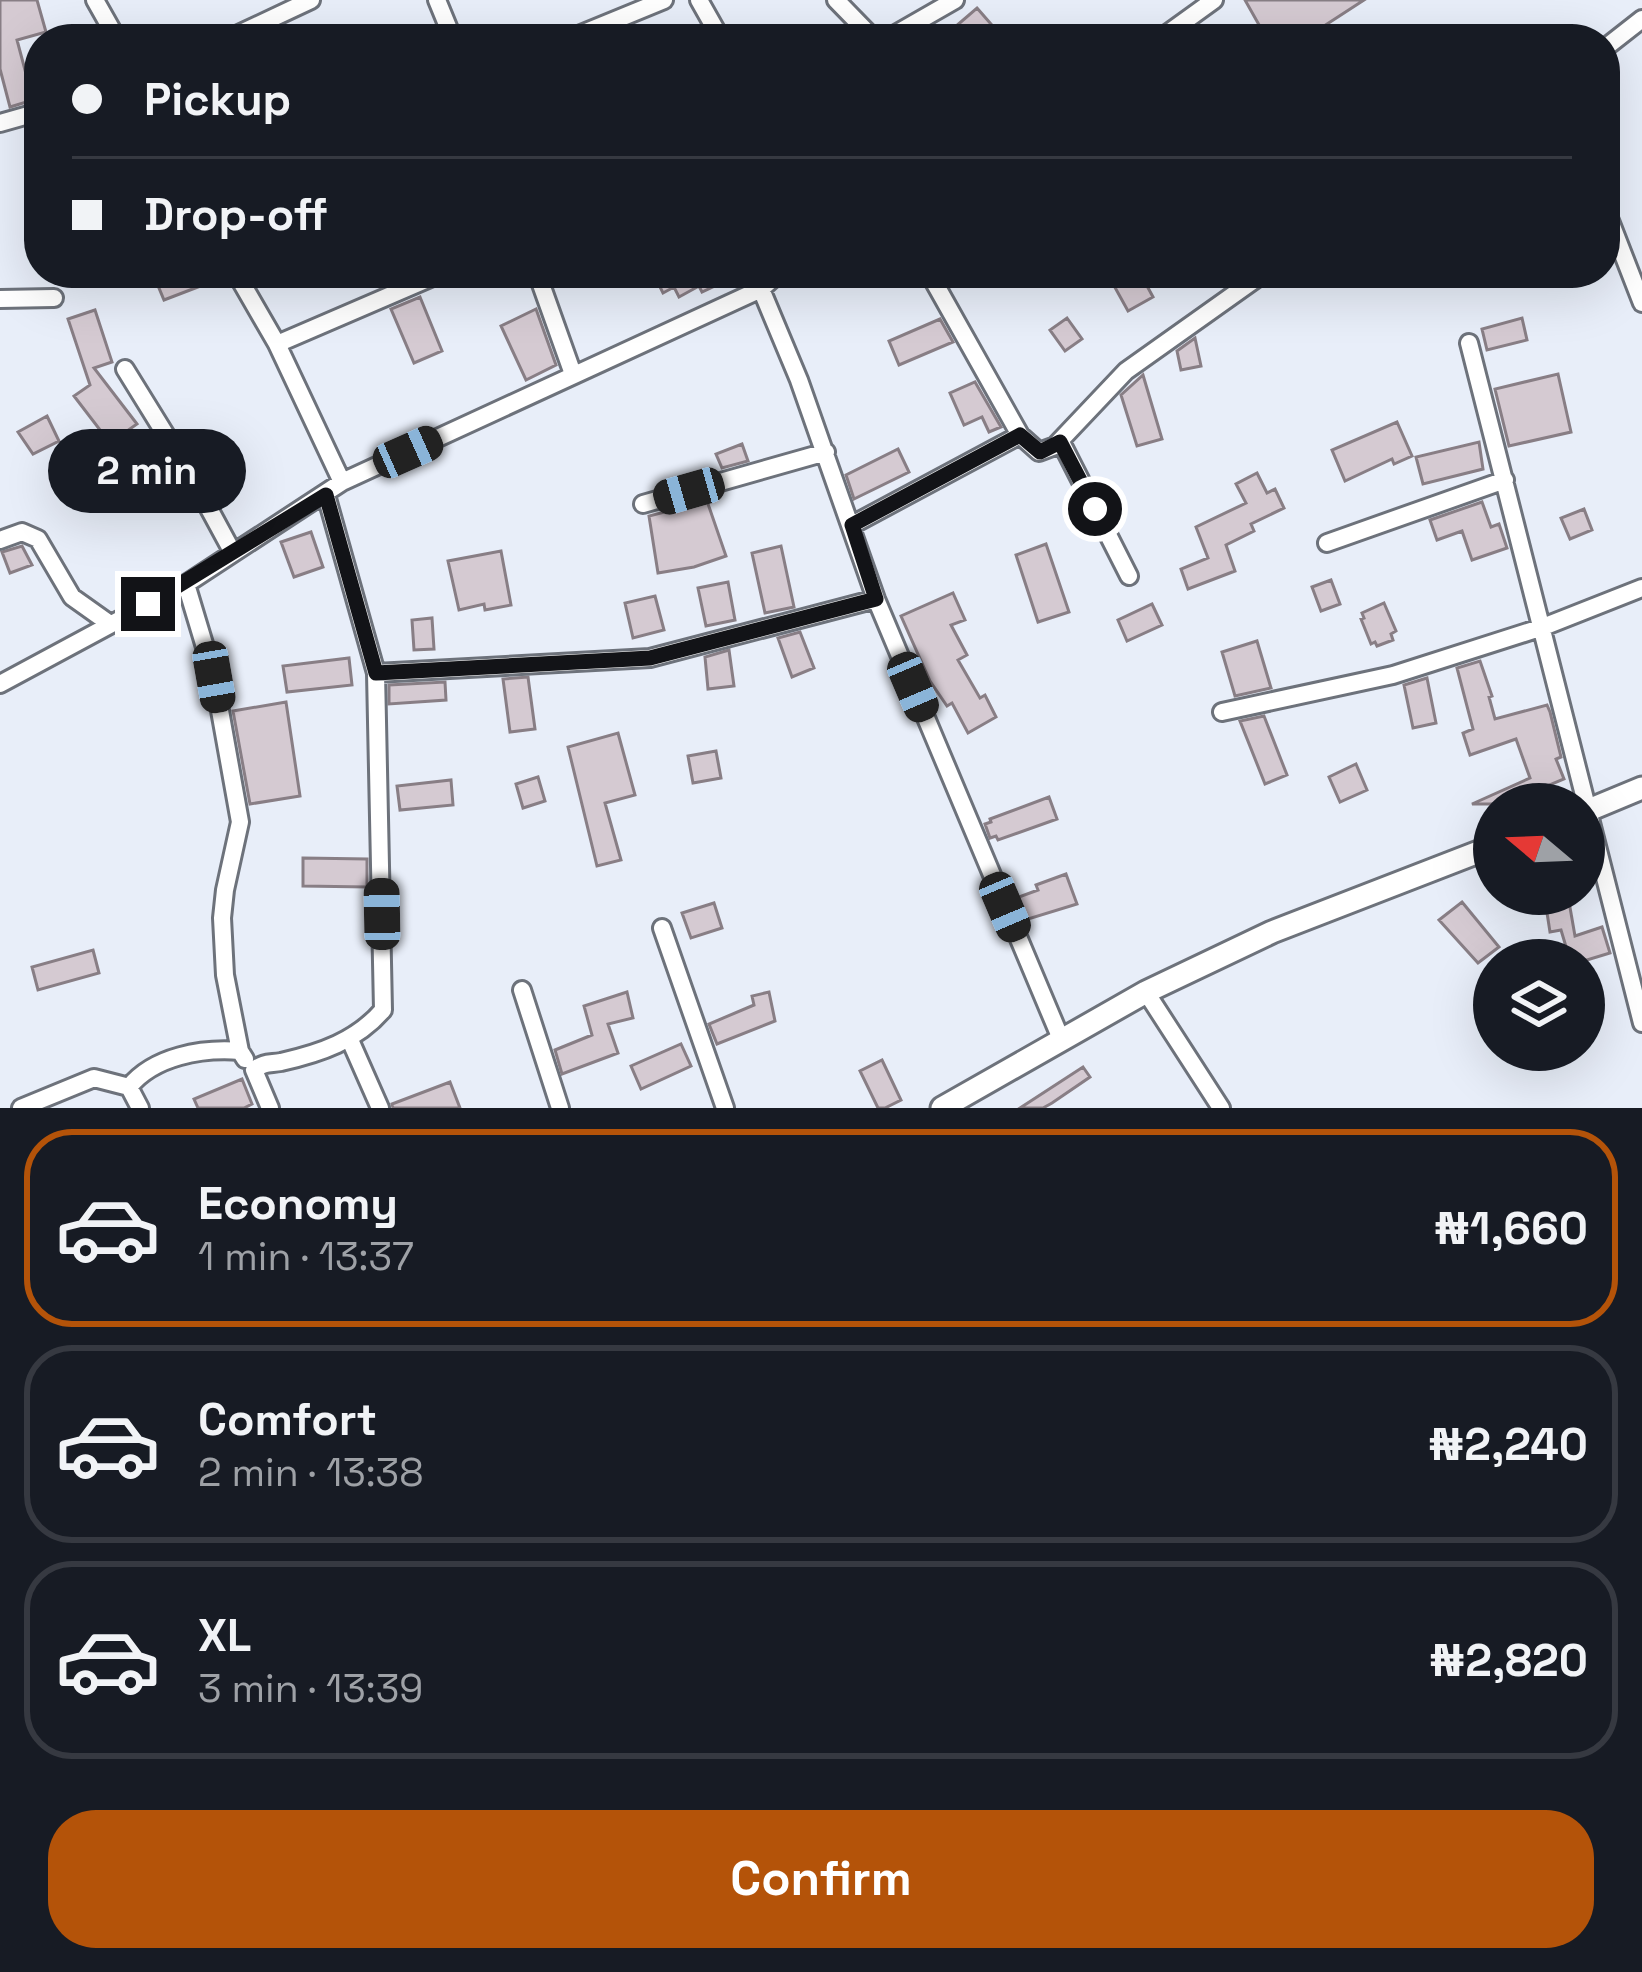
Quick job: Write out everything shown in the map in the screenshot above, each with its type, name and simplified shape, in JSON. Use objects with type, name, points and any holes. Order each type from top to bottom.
[{"type":"street","points":[[260,24],[311,0]]},
{"type":"street","points":[[605,24],[664,0]]},
{"type":"street","points":[[836,0],[859,24]]},
{"type":"street","points":[[913,24],[955,0]]},
{"type":"street","points":[[1181,24],[1214,0]]},
{"type":"street","points":[[1620,247],[1642,303]]},
{"type":"street","points":[[245,288],[278,344],[342,482]]},
{"type":"street","points":[[278,344],[407,288]]},
{"type":"street","points":[[542,288],[573,374]]},
{"type":"street","points":[[937,288],[1020,435],[1040,452],[1060,442],[1126,370],[1243,288]]},
{"type":"street","points":[[0,684],[186,584],[342,482],[761,289],[826,452],[876,599],[1060,1039]]},
{"type":"street","points":[[0,299],[54,298]]},
{"type":"street","points":[[1469,344],[1579,783]]},
{"type":"street","points":[[125,369],[232,551]]},
{"type":"street","points":[[852,525],[1020,435]]},
{"type":"street","points":[[1060,442],[1130,576]]},
{"type":"street","points":[[643,504],[826,452]]},
{"type":"street","points":[[1328,543],[1504,480]]},
{"type":"street","points":[[254,1070],[262,1063],[350,1040],[382,1010],[376,673],[326,495]]},
{"type":"street","points":[[0,540],[22,532],[38,539],[72,597],[110,624]]},
{"type":"street","points":[[186,584],[214,677],[240,822],[223,918],[225,975],[240,1052],[254,1070],[270,1108]]},
{"type":"street","points":[[1222,712],[1393,675],[1543,627],[1642,588]]},
{"type":"street","points":[[376,673],[650,658],[876,599]]},
{"type":"street","points":[[1605,803],[1642,788]]},
{"type":"street","points":[[942,1108],[1146,992],[1272,932],[1473,854]]},
{"type":"street","points":[[1605,874],[1636,972],[1642,1023]]},
{"type":"street","points":[[662,928],[724,1108]]},
{"type":"street","points":[[522,990],[560,1108]]},
{"type":"street","points":[[1146,992],[1221,1108]]},
{"type":"street","points":[[350,1040],[377,1107]]},
{"type":"street","points":[[129,1087],[141,1072],[206,1048],[240,1052]]},
{"type":"street","points":[[21,1108],[94,1078],[129,1087],[140,1108]]},
{"type":"building","points":[[0,0],[37,0],[44,24],[24,24],[24,38],[17,40],[24,66],[24,103],[10,107],[0,69]]},
{"type":"building","points":[[1245,0],[1364,0],[1327,24],[1259,24]]},
{"type":"building","points":[[977,8],[991,24],[958,24]]},
{"type":"building","points":[[159,288],[195,288],[164,300]]},
{"type":"building","points":[[674,288],[695,288],[679,297]]},
{"type":"building","points":[[1115,288],[1148,288],[1153,297],[1128,311]]},
{"type":"building","points":[[420,297],[442,351],[414,363],[391,309]]},
{"type":"building","points":[[536,309],[556,365],[526,380],[501,326]]},
{"type":"building","points":[[95,310],[112,362],[94,368],[137,424],[110,443],[74,396],[90,385],[68,319]]},
{"type":"building","points":[[1067,318],[1082,339],[1065,351],[1050,330]]},
{"type":"building","points":[[1522,318],[1527,340],[1487,350],[1482,329]]},
{"type":"building","points":[[940,319],[953,342],[899,365],[889,341]]},
{"type":"building","points":[[1195,338],[1201,366],[1181,370],[1177,351]]},
{"type":"building","points":[[1558,374],[1571,432],[1509,446],[1495,389]]},
{"type":"building","points":[[1143,375],[1162,439],[1137,446],[1121,395]]},
{"type":"building","points":[[975,382],[1001,427],[989,432],[982,417],[964,425],[950,393]]},
{"type":"building","points":[[47,416],[59,441],[33,454],[18,432]]},
{"type":"building","points":[[1397,422],[1412,456],[1394,464],[1392,459],[1345,481],[1332,450]]},
{"type":"building","points":[[1479,442],[1483,469],[1423,484],[1416,457]]},
{"type":"building","points":[[742,444],[748,461],[722,468],[716,454]]},
{"type":"building","points":[[898,449],[909,472],[854,499],[846,475]]},
{"type":"building","points":[[1257,473],[1267,493],[1275,489],[1284,508],[1251,524],[1254,531],[1226,545],[1235,571],[1188,589],[1181,569],[1208,558],[1196,527],[1246,503],[1236,484]]},
{"type":"building","points":[[707,501],[726,556],[658,573],[649,516]]},
{"type":"building","points":[[1482,502],[1491,527],[1499,524],[1507,548],[1472,560],[1462,531],[1437,540],[1430,520]]},
{"type":"building","points":[[1584,509],[1592,530],[1570,539],[1561,518]]},
{"type":"building","points":[[311,532],[323,567],[294,577],[281,542]]},
{"type":"building","points":[[1046,544],[1069,612],[1038,622],[1016,555]]},
{"type":"building","points":[[22,546],[32,565],[10,573],[2,552]]},
{"type":"building","points":[[781,546],[794,607],[765,613],[752,553]]},
{"type":"building","points":[[501,551],[511,605],[459,610],[448,561]]},
{"type":"building","points":[[1331,580],[1340,604],[1321,611],[1312,587]]},
{"type":"building","points":[[728,582],[735,620],[706,626],[698,588]]},
{"type":"building","points":[[953,593],[965,620],[951,625],[967,655],[958,660],[996,717],[968,733],[952,703],[947,706],[930,681],[901,616]]},
{"type":"building","points":[[655,596],[664,630],[633,638],[625,603]]},
{"type":"building","points":[[1384,603],[1396,631],[1391,634],[1393,640],[1377,646],[1371,644],[1361,619],[1362,613]]},
{"type":"building","points":[[1152,604],[1162,625],[1127,641],[1118,620]]},
{"type":"building","points":[[432,618],[434,649],[414,650],[412,620]]},
{"type":"building","points":[[800,632],[814,668],[792,677],[778,638]]},
{"type":"building","points":[[1257,641],[1271,688],[1235,696],[1222,652]]},
{"type":"building","points":[[729,650],[734,686],[708,689],[705,657]]},
{"type":"building","points":[[349,658],[352,685],[287,692],[283,666]]},
{"type":"building","points":[[1480,661],[1495,719],[1547,705],[1564,779],[1519,783],[1530,778],[1516,739],[1470,755],[1463,733],[1473,729],[1457,668]]},
{"type":"building","points":[[528,677],[535,729],[510,732],[503,679]]},
{"type":"building","points":[[1427,678],[1436,723],[1413,728],[1404,685]]},
{"type":"building","points":[[445,682],[446,700],[389,704],[389,685]]},
{"type":"building","points":[[286,702],[300,796],[250,804],[233,711]]},
{"type":"building","points":[[1264,716],[1287,775],[1265,784],[1240,721]]},
{"type":"building","points":[[618,733],[635,795],[605,803],[621,860],[597,866],[568,747]]},
{"type":"building","points":[[716,751],[721,778],[693,783],[688,756]]},
{"type":"building","points":[[1356,764],[1367,790],[1340,802],[1329,777]]},
{"type":"building","points":[[538,777],[545,801],[523,808],[516,784]]},
{"type":"building","points":[[451,780],[453,805],[400,810],[397,786]]},
{"type":"building","points":[[1049,797],[1057,819],[998,840],[990,838],[985,824],[990,819]]},
{"type":"building","points":[[303,858],[367,859],[367,887],[303,886]]},
{"type":"building","points":[[1066,874],[1077,904],[1025,920],[1016,898]]},
{"type":"building","points":[[1462,902],[1492,939],[1473,939],[1473,957],[1439,920]]},
{"type":"building","points":[[714,903],[722,928],[691,938],[682,913]]},
{"type":"building","points":[[1547,915],[1571,915],[1575,936],[1602,927],[1610,953],[1605,955],[1605,939],[1564,939],[1561,930],[1550,932]]},
{"type":"building","points":[[93,950],[99,973],[38,990],[32,967]]},
{"type":"building","points":[[627,992],[633,1018],[608,1024],[618,1053],[562,1074],[555,1050],[592,1035],[584,1006]]},
{"type":"building","points":[[769,992],[775,1021],[717,1044],[709,1024],[754,1005],[752,996]]},
{"type":"building","points":[[681,1044],[691,1066],[641,1089],[631,1066]]},
{"type":"building","points":[[882,1060],[901,1100],[878,1108],[860,1071]]},
{"type":"building","points":[[1083,1067],[1090,1077],[1052,1103],[1020,1108]]},
{"type":"building","points":[[242,1079],[252,1104],[198,1108],[194,1099]]},
{"type":"building","points":[[450,1082],[460,1108],[393,1108],[392,1104]]},
{"type":"route","points":[[148,604],[326,495],[376,673],[624,661],[876,599],[852,525],[1020,435],[1040,452],[1060,442],[1095,509]]}]
